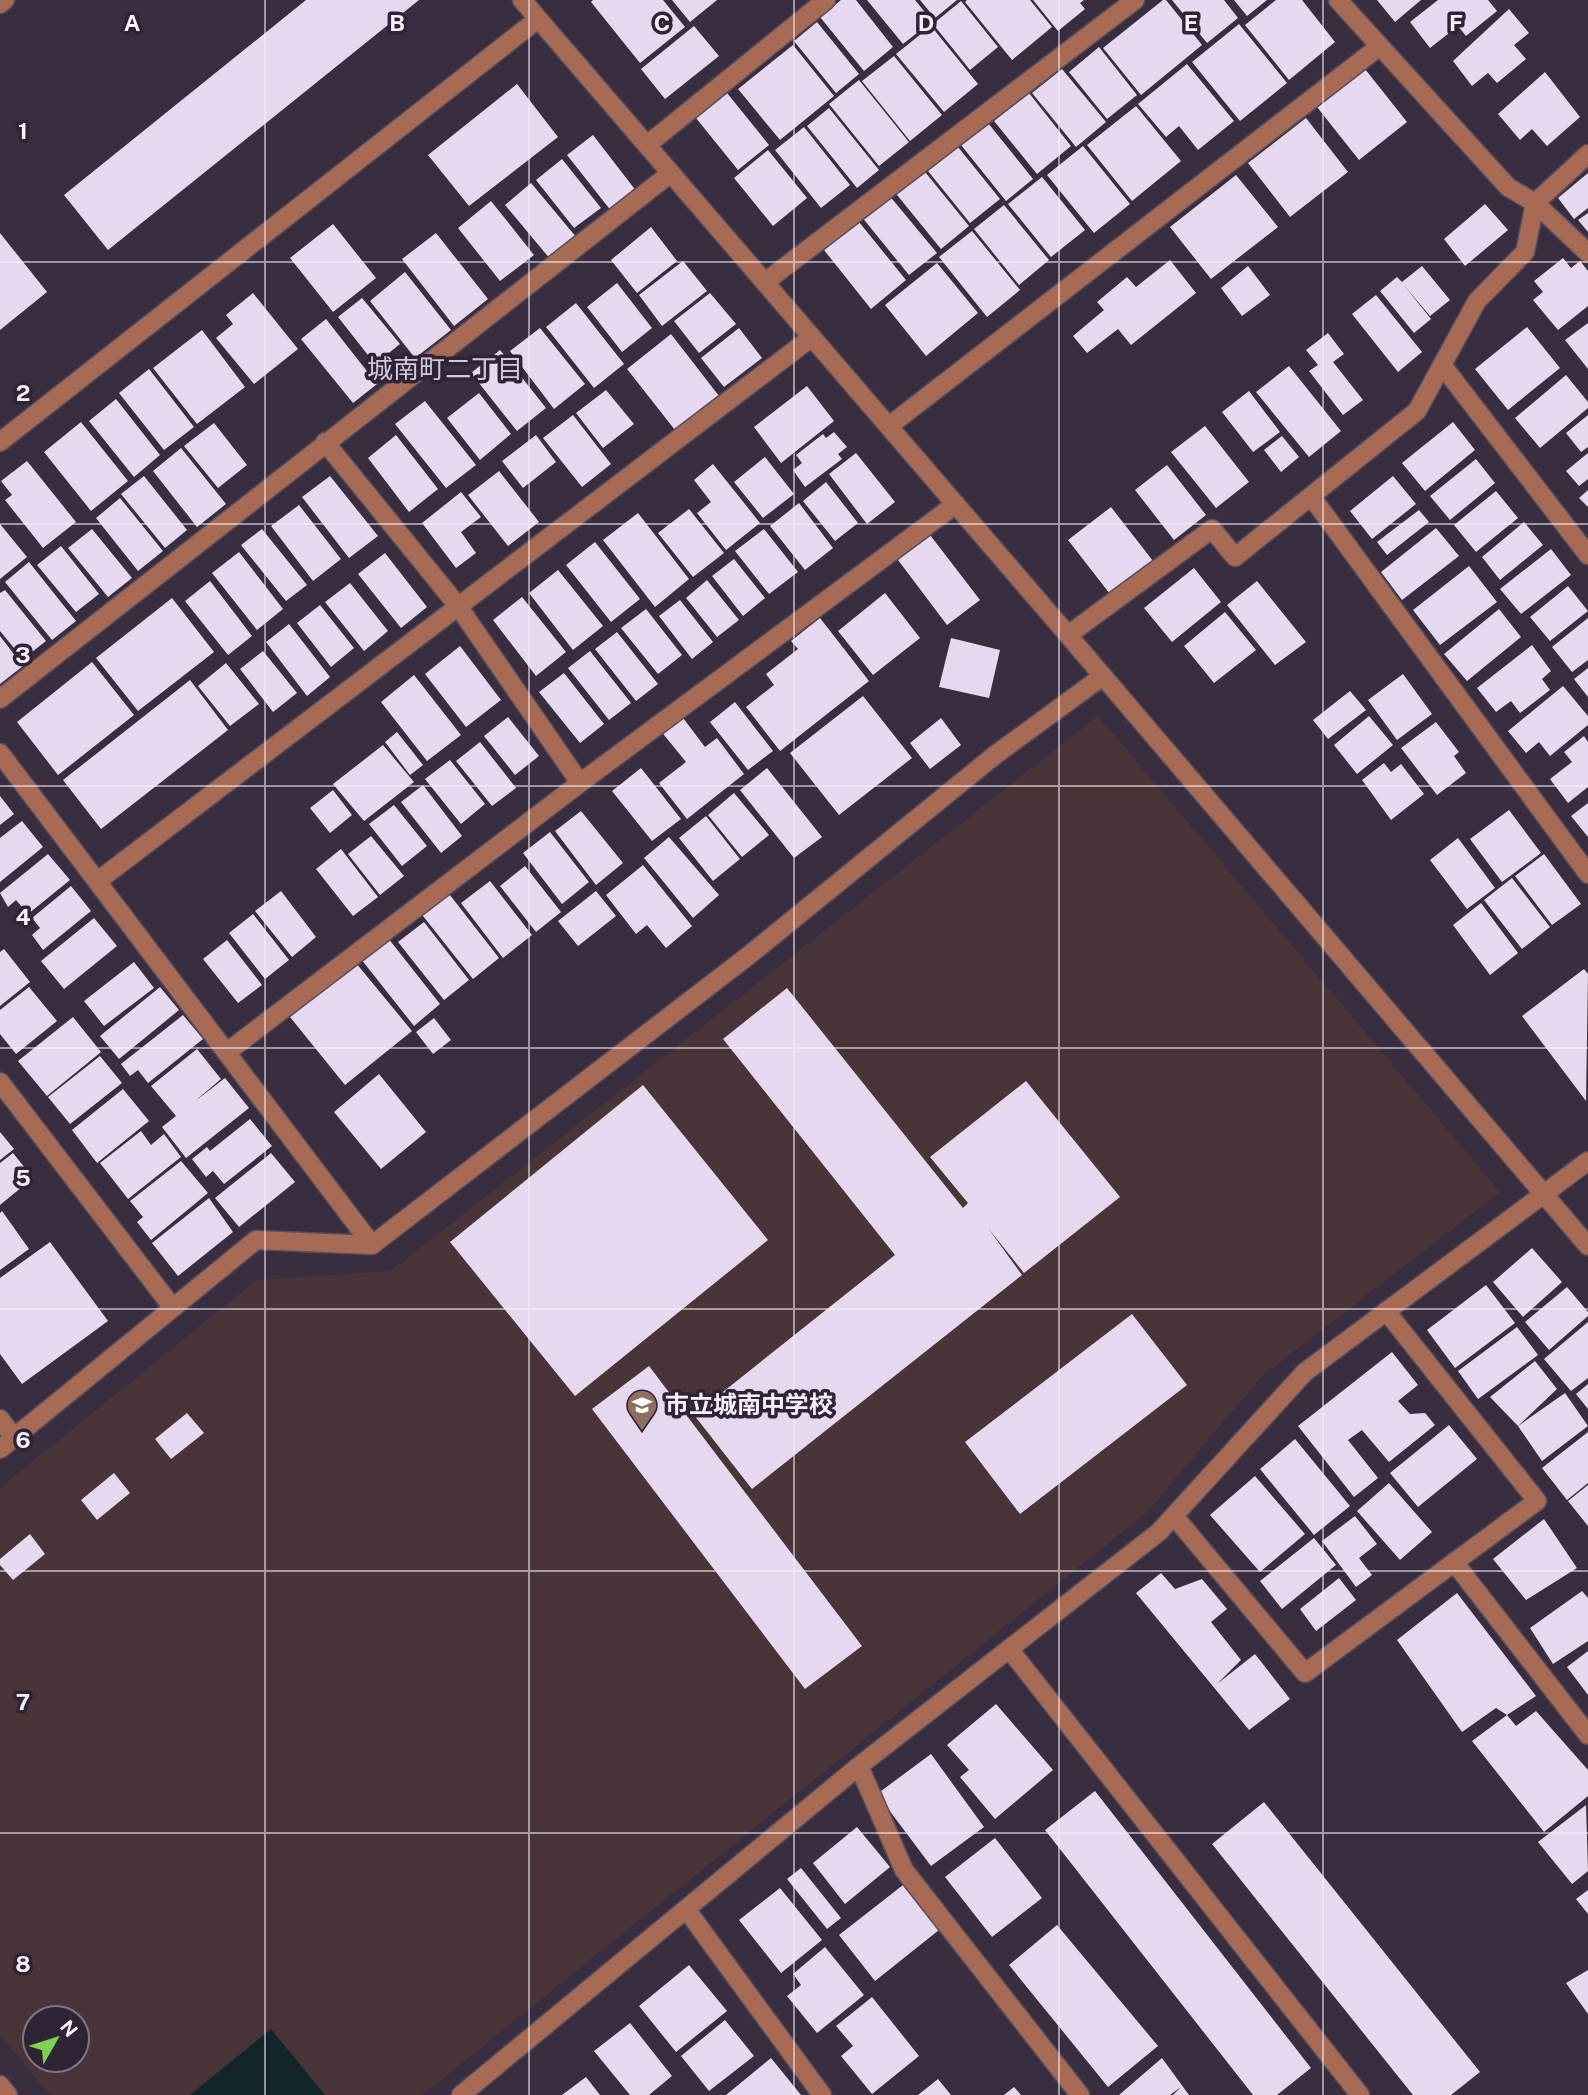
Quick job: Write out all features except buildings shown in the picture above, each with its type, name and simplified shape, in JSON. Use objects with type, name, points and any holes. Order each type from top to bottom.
[{"type":"street","points":[[0,4],[5,0]]},
{"type":"street","points":[[522,0],[957,504],[1588,1246]]},
{"type":"street","points":[[647,145],[826,0]]},
{"type":"street","points":[[765,282],[1135,0]]},
{"type":"street","points":[[1338,0],[1508,187],[1535,203],[1588,253]]},
{"type":"street","points":[[0,442],[538,19]]},
{"type":"street","points":[[889,426],[1380,46]]},
{"type":"street","points":[[1069,635],[1212,529],[1235,557],[1417,411],[1477,301],[1525,252],[1535,203],[1588,154]]},
{"type":"street","points":[[0,699],[671,173]]},
{"type":"street","points":[[99,880],[812,337]]},
{"type":"street","points":[[1442,365],[1588,555]]},
{"type":"street","points":[[325,442],[458,606],[580,783]]},
{"type":"street","points":[[1311,496],[1588,874]]},
{"type":"street","points":[[227,1052],[580,783],[957,504]]},
{"type":"street","points":[[0,1449],[256,1240],[373,1245],[748,956],[996,755],[1103,676]]},
{"type":"street","points":[[0,753],[99,880],[373,1245]]},
{"type":"street","points":[[0,1082],[173,1308]]},
{"type":"street","points":[[461,2095],[859,1766],[1158,1532],[1305,1372],[1588,1161]]},
{"type":"street","points":[[1174,1516],[1305,1673],[1537,1501],[1385,1311]]},
{"type":"street","points":[[0,1419],[14,1437]]},
{"type":"street","points":[[1454,1562],[1588,1735]]},
{"type":"street","points":[[1010,1650],[1360,2095]]},
{"type":"street","points":[[859,1766],[904,1870],[1080,2095]]},
{"type":"street","points":[[686,1909],[822,2095]]},
{"type":"street","points":[[0,2085],[8,2095]]},
{"type":"shaded area","name":"市立城南中学校","points":[[1098,716],[1500,1192],[1262,1376],[1147,1512],[422,2095],[50,2095],[32,2074],[91,2074],[91,2004],[21,2004],[21,2060],[0,2035],[0,1488],[257,1280],[391,1271]]},
{"type":"shaded area","points":[[271,2029],[325,2095],[190,2095]]},
{"type":"place","name":"市立城南中学校","points":[[642,1432]]},
{"type":"district","name":"城南町二丁目","points":[[445,369]]}]
